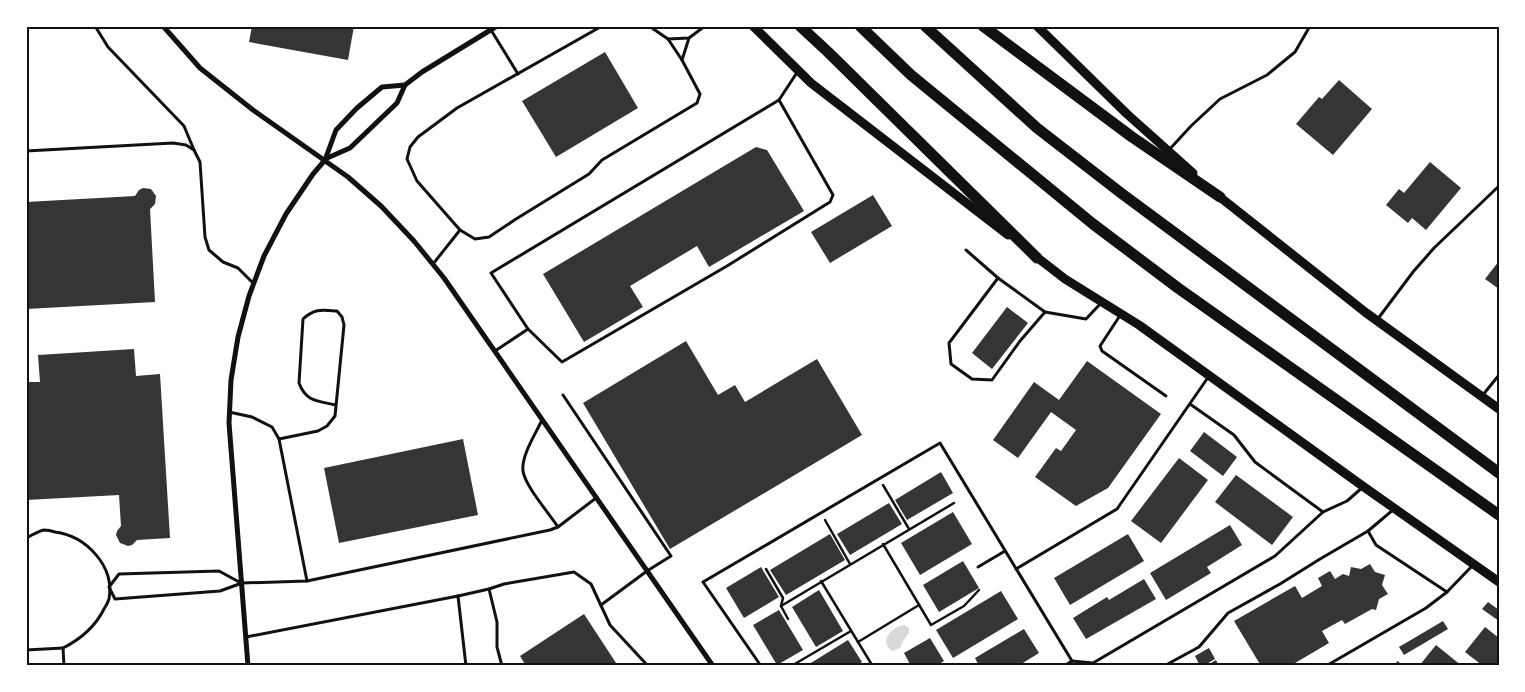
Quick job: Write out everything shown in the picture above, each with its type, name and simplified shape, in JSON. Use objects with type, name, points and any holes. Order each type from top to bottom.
[{"type":"highway","points":[[800,26],[1037,258]]},
{"type":"highway","points":[[860,26],[911,75],[1092,224],[1178,288],[1499,515]]},
{"type":"highway","points":[[925,26],[1045,134],[1128,199],[1499,473]]},
{"type":"highway","points":[[983,26],[1132,138],[1220,198]]},
{"type":"main road","points":[[753,26],[811,83],[1065,279],[1139,325],[1499,582]]},
{"type":"main road","points":[[1037,26],[1220,198],[1376,320],[1499,409]]},
{"type":"street","points":[[163,26],[200,68],[254,110],[348,177],[381,206],[414,241],[444,278],[713,666]]},
{"type":"street","points":[[325,160],[350,148],[398,103],[405,85],[422,72],[498,26]]},
{"type":"street","points":[[248,666],[229,423],[231,380],[238,337],[264,256],[286,214],[313,174],[325,160],[336,130],[357,108],[382,87],[405,85]]},
{"type":"lane","points":[[95,26],[108,47],[184,126],[200,162],[205,237],[208,250],[223,262],[238,268],[254,284]]},
{"type":"lane","points":[[602,26],[457,108],[418,137],[410,147],[407,159],[417,181],[460,230],[475,239],[489,237],[516,218],[589,174],[602,160],[697,103],[700,94],[682,60],[668,39],[649,26]]},
{"type":"lane","points":[[668,39],[689,38],[705,26]]},
{"type":"lane","points":[[1168,151],[1220,99],[1267,75],[1295,52],[1310,26]]},
{"type":"lane","points":[[490,30],[518,74]]},
{"type":"lane","points":[[682,60],[689,38]]},
{"type":"lane","points":[[779,100],[833,195],[830,202],[719,271],[562,362],[528,328],[492,273],[779,100],[798,71]]},
{"type":"lane","points":[[26,151],[173,143],[186,145],[194,150]]},
{"type":"lane","points":[[1376,320],[1434,248],[1499,186]]},
{"type":"lane","points":[[432,265],[460,230]]},
{"type":"lane","points":[[966,250],[998,278],[1044,312],[1086,319],[1102,302]]},
{"type":"lane","points":[[998,278],[949,343],[952,364],[972,379],[992,380],[1044,312]]},
{"type":"lane","points":[[279,439],[318,432],[327,426],[334,416],[336,405],[344,325],[342,317],[337,311],[316,310],[309,313],[303,319],[299,383],[303,392],[312,400],[336,405]]},
{"type":"lane","points":[[1121,314],[1100,346],[1102,351],[1166,396]]},
{"type":"lane","points":[[495,351],[528,328]]},
{"type":"lane","points":[[1482,397],[1499,375]]},
{"type":"lane","points":[[1016,568],[1117,509],[1210,376]]},
{"type":"lane","points":[[563,394],[671,556],[647,570],[601,605]]},
{"type":"lane","points":[[1190,404],[1234,435],[1255,462],[1323,512]]},
{"type":"lane","points":[[230,412],[252,417],[272,427],[279,439],[307,581]]},
{"type":"lane","points":[[542,419],[524,457],[522,471],[529,486],[558,526]]},
{"type":"lane","points":[[761,666],[703,582],[940,443],[1072,661]]},
{"type":"lane","points":[[1064,666],[1072,661],[1093,663],[1275,556],[1323,512],[1347,500],[1364,487]]},
{"type":"lane","points":[[109,587],[115,599],[220,591],[242,583],[307,581],[550,530],[596,498]]},
{"type":"lane","points":[[1164,666],[1200,646],[1228,613],[1368,531],[1394,508]]},
{"type":"lane","points":[[26,538],[43,530],[64,533],[80,540],[93,550],[106,569],[109,587],[109,600],[102,613],[91,629],[78,640],[63,648],[26,650]]},
{"type":"lane","points":[[1368,531],[1376,545],[1447,592]]},
{"type":"lane","points":[[978,568],[1005,551]]},
{"type":"lane","points":[[1326,666],[1426,608],[1447,592],[1474,564]]},
{"type":"lane","points":[[109,587],[119,574],[219,571],[242,583]]},
{"type":"lane","points":[[246,637],[458,596],[504,584],[574,572],[591,584],[610,625],[648,666]]},
{"type":"lane","points":[[489,588],[498,622],[497,648],[502,666]]},
{"type":"lane","points":[[458,596],[466,666]]},
{"type":"lane","points":[[63,648],[64,666]]},
{"type":"path","points":[[879,479],[909,529]]},
{"type":"path","points":[[781,606],[954,503]]},
{"type":"path","points":[[821,513],[850,564]]},
{"type":"path","points":[[883,544],[931,625],[964,606],[979,590]]},
{"type":"path","points":[[766,570],[783,598],[789,601]]},
{"type":"path","points":[[821,581],[871,666]]},
{"type":"path","points":[[783,598],[781,606],[788,618]]},
{"type":"path","points":[[858,642],[919,605]]},
{"type":"path","points":[[794,665],[851,631]]},
{"type":"shaded area","points":[[905,625],[909,628],[909,633],[900,648],[892,651],[886,643],[888,635],[896,628]]},
{"type":"building","points":[[252,26],[354,26],[348,60],[249,42]]},
{"type":"building","points":[[605,52],[638,108],[556,157],[522,101]]},
{"type":"building","points":[[1339,80],[1372,109],[1333,155],[1296,124],[1319,97],[1322,99]]},
{"type":"building","points":[[756,147],[767,150],[804,211],[709,267],[697,246],[630,286],[643,307],[584,342],[543,274]]},
{"type":"building","points":[[1430,162],[1461,188],[1426,230],[1412,218],[1408,223],[1386,205],[1399,189],[1404,193]]},
{"type":"building","points":[[143,188],[151,189],[156,196],[155,204],[150,209],[155,302],[26,309],[26,202],[135,196]]},
{"type":"building","points":[[873,195],[892,226],[830,263],[811,232]]},
{"type":"building","points":[[1499,261],[1499,289],[1485,279]]},
{"type":"building","points":[[1007,307],[1028,323],[992,369],[972,353]]},
{"type":"building","points":[[686,341],[718,395],[735,385],[745,402],[817,359],[862,435],[670,549],[583,403]]},
{"type":"building","points":[[134,349],[136,376],[160,374],[170,538],[137,540],[128,546],[120,543],[116,535],[121,526],[119,495],[26,500],[26,382],[40,382],[38,355]]},
{"type":"building","points":[[1087,361],[1161,414],[1108,488],[1076,506],[1035,477],[1056,448],[1061,451],[1076,430],[1051,412],[1018,458],[993,440],[1034,382],[1059,400]]},
{"type":"building","points":[[1204,432],[1237,457],[1223,476],[1190,451]]},
{"type":"building","points":[[463,439],[478,515],[339,543],[324,468]]},
{"type":"building","points":[[1179,458],[1208,480],[1161,543],[1131,521]]},
{"type":"building","points":[[941,472],[953,493],[907,520],[895,500]]},
{"type":"building","points":[[1236,475],[1293,517],[1272,545],[1215,502]]},
{"type":"building","points":[[889,503],[902,524],[850,555],[837,534]]},
{"type":"building","points":[[953,512],[972,544],[920,575],[901,543]]},
{"type":"building","points":[[1230,525],[1242,545],[1207,567],[1211,573],[1166,600],[1150,573]]},
{"type":"building","points":[[830,534],[845,560],[786,595],[770,570]]},
{"type":"building","points":[[1128,534],[1144,561],[1070,605],[1054,578]]},
{"type":"building","points":[[963,561],[979,588],[939,612],[923,585]]},
{"type":"building","points":[[1370,564],[1375,572],[1385,575],[1382,585],[1388,594],[1379,599],[1376,610],[1372,609],[1345,624],[1342,620],[1322,631],[1329,643],[1290,666],[1261,666],[1234,621],[1295,586],[1302,598],[1322,586],[1318,578],[1330,571],[1335,579],[1343,574],[1349,576],[1351,567],[1361,569]]},
{"type":"building","points":[[761,567],[779,597],[744,618],[726,588]]},
{"type":"building","points":[[1144,579],[1156,599],[1086,639],[1073,618],[1107,597],[1109,600]]},
{"type":"building","points":[[819,590],[843,631],[816,647],[792,607]]},
{"type":"building","points":[[1001,591],[1018,619],[953,658],[936,630]]},
{"type":"building","points":[[1488,602],[1499,610],[1499,621],[1482,609]]},
{"type":"building","points":[[779,610],[803,650],[777,665],[753,625]]},
{"type":"building","points":[[584,614],[618,666],[526,666],[520,656]]},
{"type":"building","points":[[1443,621],[1448,629],[1404,655],[1399,647]]},
{"type":"building","points":[[1485,627],[1499,638],[1499,666],[1483,666],[1465,652]]},
{"type":"building","points":[[1024,629],[1039,653],[1018,666],[979,666],[975,658]]},
{"type":"building","points":[[930,638],[944,661],[936,666],[911,666],[904,653]]},
{"type":"building","points":[[848,640],[862,662],[856,666],[806,666]]},
{"type":"building","points":[[1436,645],[1462,666],[1419,666]]},
{"type":"building","points":[[1209,648],[1215,659],[1200,666],[1195,656]]},
{"type":"building","points":[[1216,660],[1219,666],[1206,666]]},
{"type":"building","points":[[1398,661],[1402,666],[1392,666]]}]
